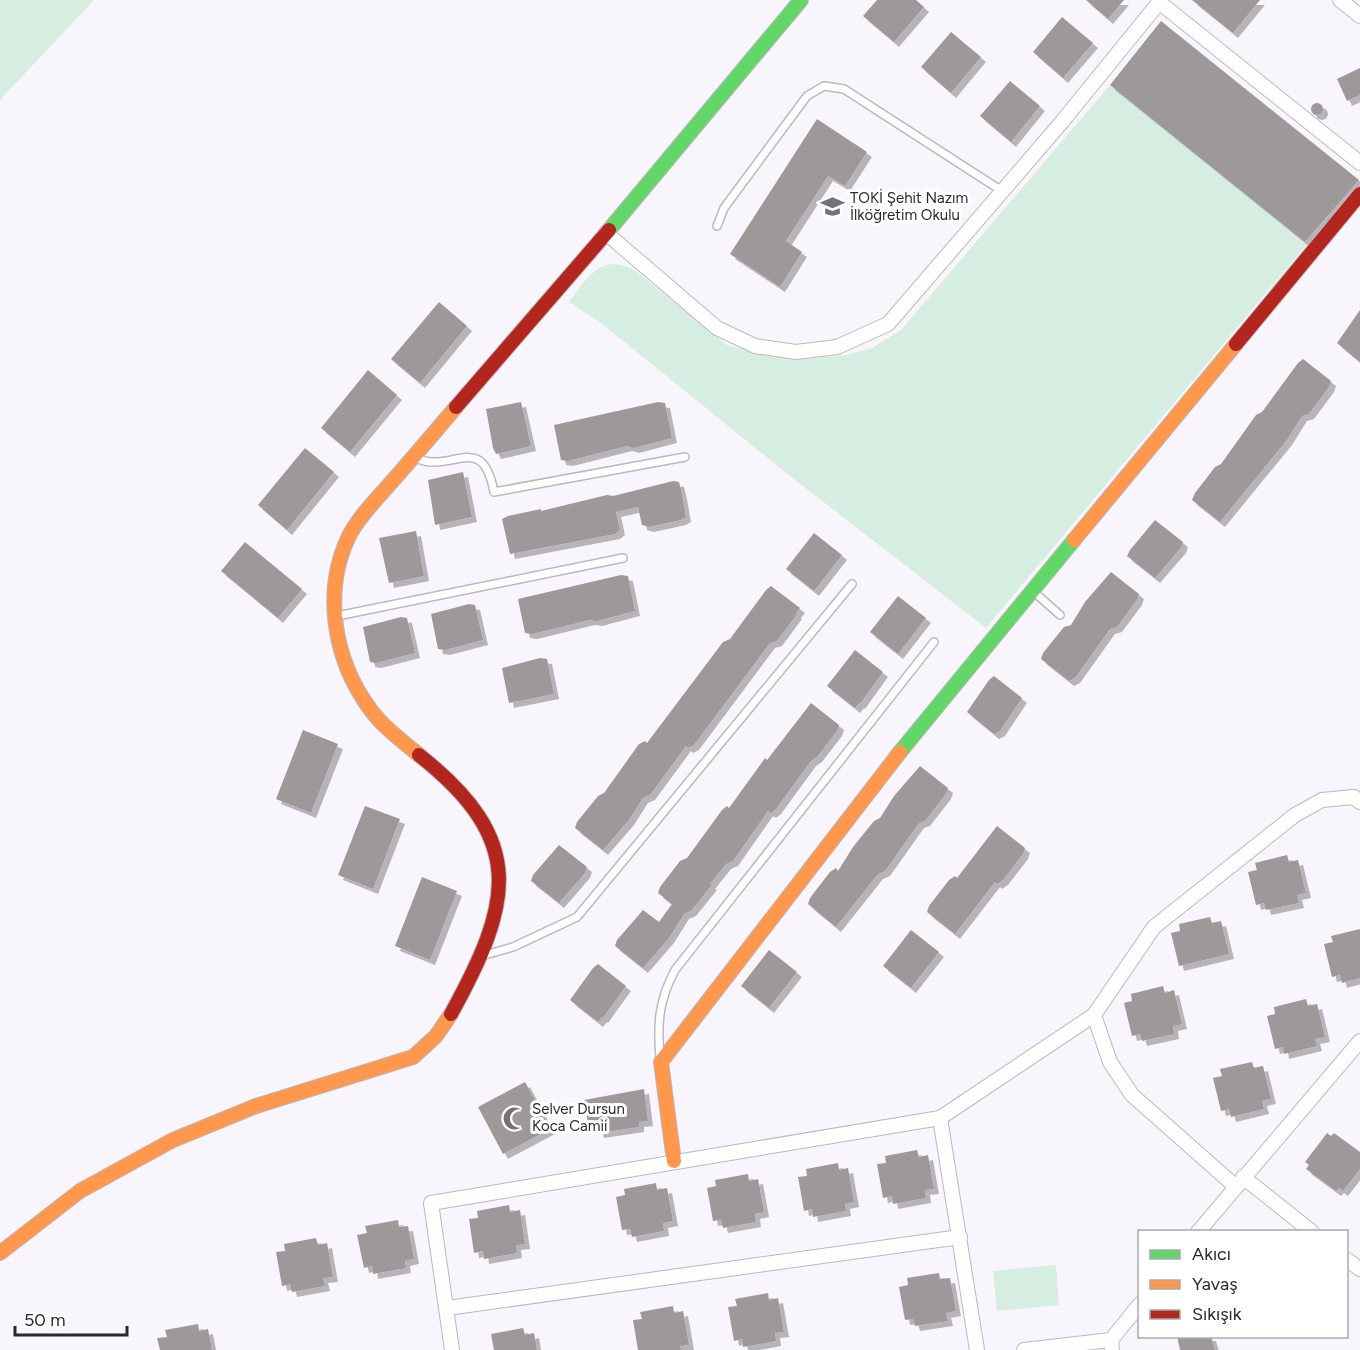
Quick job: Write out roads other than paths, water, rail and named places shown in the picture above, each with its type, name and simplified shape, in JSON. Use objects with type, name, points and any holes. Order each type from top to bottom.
[{"type":"street","points":[[0,1253],[18,1237],[116,1169],[234,1114],[413,1057],[431,1044],[446,1026],[491,932],[501,899],[500,865],[488,833],[462,792],[385,727],[354,685],[335,636],[334,582],[348,537],[413,457],[606,233],[801,0]]},
{"type":"street","points":[[1340,0],[1360,16]]},
{"type":"street","points":[[606,233],[717,328],[755,346],[796,352],[837,347],[888,324],[1160,1],[1360,163]]},
{"type":"street","points":[[674,1161],[660,1062],[933,710],[1360,194]]},
{"type":"street","points":[[452,1350],[430,1203],[940,1118],[1094,1015],[1154,927],[1294,815],[1322,800],[1354,797],[1360,802]]},
{"type":"street","points":[[1094,1015],[1110,1062],[1132,1095],[1239,1181],[1309,1230]]},
{"type":"street","points":[[1200,1230],[1360,1041]]},
{"type":"street","points":[[940,1118],[977,1350]]},
{"type":"street","points":[[447,1308],[960,1238]]},
{"type":"street","points":[[1348,1260],[1360,1269]]},
{"type":"street","points":[[1023,1350],[1111,1345],[1138,1307]]},
{"type":"lane","points":[[717,226],[724,208],[807,96],[824,86],[844,88],[1002,191]]},
{"type":"lane","points":[[413,457],[430,461],[468,458],[477,460],[490,471],[494,492],[685,457]]},
{"type":"lane","points":[[335,617],[623,558]]},
{"type":"lane","points":[[480,956],[513,947],[577,917],[852,584]]},
{"type":"lane","points":[[1032,591],[1060,615]]},
{"type":"lane","points":[[660,1062],[658,1031],[663,992],[675,970],[934,642]]},
{"type":"place","name":"TOKİ Şehit Nazım İlköğretim Okulu","points":[[832,207]]},
{"type":"place","name":"Selver Dursun Koca Camii","points":[[514,1118]]}]
